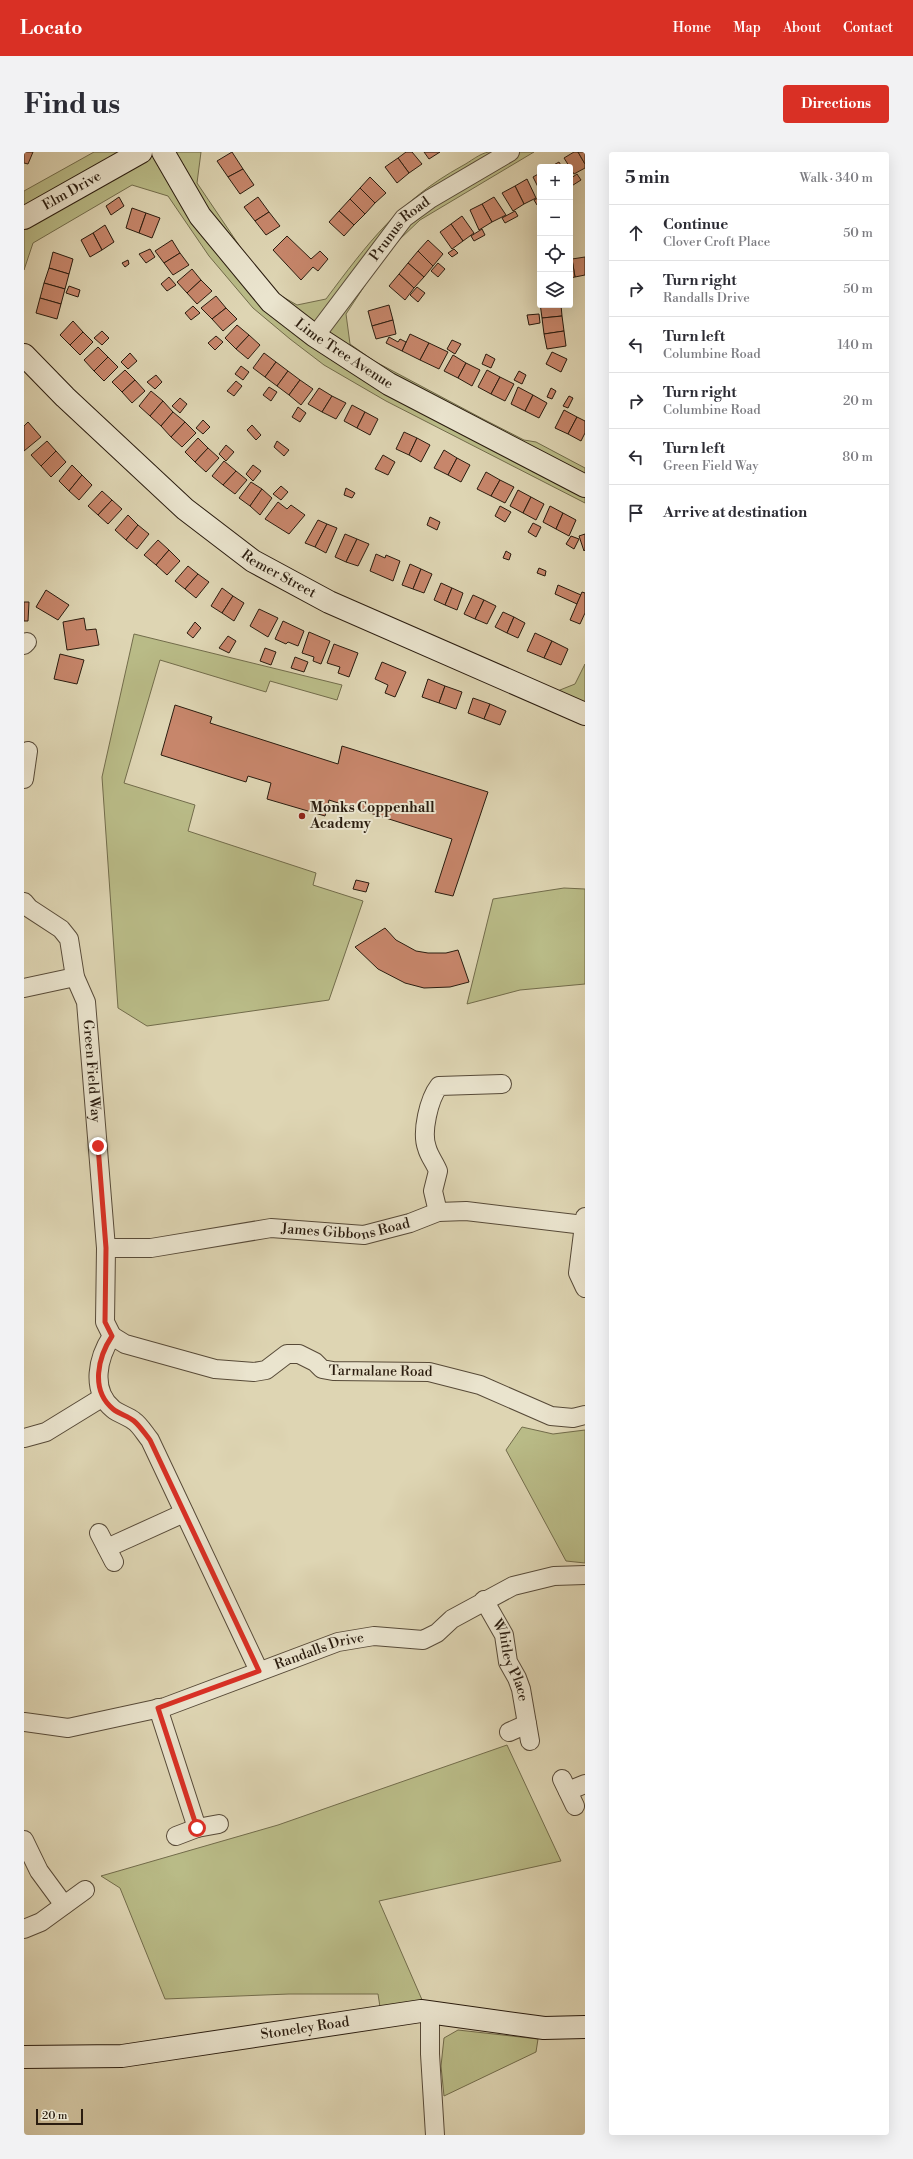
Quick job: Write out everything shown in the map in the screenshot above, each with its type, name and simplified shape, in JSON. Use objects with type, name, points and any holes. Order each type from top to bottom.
[{"type":"street","name":"Elm Drive","points":[[24,218],[141,152]]},
{"type":"street","name":"Lime Tree Avenue","points":[[163,152],[200,216],[271,302],[315,336],[390,384],[585,486]]},
{"type":"street","name":"Prunus Road","points":[[315,336],[404,218],[430,199],[510,152]]},
{"type":"street","name":"Remer Street","points":[[24,355],[65,398],[185,509],[253,561],[328,602],[584,712]]},
{"type":"street","points":[[24,779],[28,751]]},
{"type":"street","name":"Green Field Way","points":[[24,902],[29,908],[61,929],[68,939],[75,977],[86,1002],[106,1248],[105,1322],[112,1336]]},
{"type":"street","points":[[24,988],[75,977]]},
{"type":"street","points":[[438,1212],[433,1191],[438,1171],[426,1148],[428,1107],[432,1095],[439,1086],[502,1084]]},
{"type":"street","name":"James Gibbons Road","points":[[106,1248],[151,1248],[270,1228],[364,1235],[410,1223],[438,1212],[466,1211],[584,1221]]},
{"type":"street","points":[[584,1221],[578,1273],[585,1288]]},
{"type":"street","points":[[112,1336],[104,1348],[100,1363],[98,1381],[103,1397],[113,1408],[136,1422],[150,1440],[259,1671]]},
{"type":"street","name":"Tarmalane Road","points":[[112,1336],[125,1344],[215,1369],[254,1372],[266,1370],[287,1354],[299,1354],[315,1362],[322,1369],[333,1371],[429,1372],[480,1385],[551,1416],[573,1418],[585,1415]]},
{"type":"street","points":[[24,1438],[46,1432],[103,1397]]},
{"type":"street","points":[[107,1548],[184,1513]]},
{"type":"street","name":"Randalls Drive","points":[[24,1724],[68,1728],[158,1708],[338,1642],[374,1636],[423,1640],[437,1633],[452,1619],[484,1600],[513,1586],[554,1576],[585,1575]]},
{"type":"street","name":"Whitley Place","points":[[484,1600],[504,1634],[508,1662],[518,1678],[521,1689],[529,1733],[509,1732]]},
{"type":"street","points":[[158,1708],[197,1828]]},
{"type":"street","points":[[568,1792],[585,1784]]},
{"type":"street","points":[[176,1836],[197,1828],[219,1824]]},
{"type":"street","points":[[24,1840],[39,1871],[64,1905]]},
{"type":"street","points":[[24,1929],[41,1922],[85,1890]]},
{"type":"street","points":[[430,2011],[430,2054],[435,2135]]},
{"type":"street","name":"Stoneley Road","points":[[24,2057],[122,2056],[430,2011],[544,2028],[585,2027]]},
{"type":"green space","points":[[94,152],[201,152],[197,183],[245,254],[278,294],[297,305],[326,299],[356,260],[386,225],[420,193],[440,179],[479,156],[489,152],[534,152],[420,220],[400,239],[377,267],[346,314],[350,344],[374,361],[483,419],[524,440],[536,442],[585,468],[585,503],[386,401],[324,365],[253,308],[209,256],[168,196],[132,185],[33,243],[24,270],[24,191]]},
{"type":"green space","points":[[134,634],[342,685],[337,700],[270,681],[266,692],[160,660],[124,783],[195,805],[188,831],[316,873],[313,885],[363,901],[329,1000],[147,1026],[118,1008],[102,777]]},
{"type":"green space","points":[[585,664],[585,714],[555,692],[575,684]]},
{"type":"green space","points":[[564,888],[585,889],[585,984],[520,990],[467,1004],[493,899]]},
{"type":"green space","points":[[522,1427],[553,1434],[585,1430],[585,1563],[566,1561],[506,1450]]},
{"type":"green space","points":[[507,1745],[561,1861],[379,1901],[423,2002],[380,2007],[378,1994],[289,1994],[165,1999],[120,1888],[101,1876],[278,1825]]},
{"type":"green space","points":[[458,2030],[538,2039],[536,2052],[444,2096],[441,2066],[444,2038]]},
{"type":"building","points":[[24,152],[33,152],[28,164],[24,163]]},
{"type":"building","points":[[232,152],[243,169],[228,177],[217,161]]},
{"type":"building","points":[[406,152],[412,152],[422,164],[409,173],[398,158]]},
{"type":"building","points":[[424,152],[440,152],[429,159]]},
{"type":"building","points":[[574,152],[578,152],[585,164],[585,168],[574,174],[573,164],[568,164],[564,158]]},
{"type":"building","points":[[578,152],[585,152],[585,164]]},
{"type":"building","points":[[398,158],[409,173],[397,183],[385,167]]},
{"type":"building","points":[[243,169],[254,185],[240,194],[228,177]]},
{"type":"building","points":[[577,174],[581,180],[573,185],[573,177]]},
{"type":"building","points":[[537,175],[537,185],[533,177]]},
{"type":"building","points":[[370,177],[386,193],[375,203],[360,188]]},
{"type":"building","points":[[527,179],[536,198],[524,204],[515,186]]},
{"type":"building","points":[[515,186],[524,204],[513,211],[502,193]]},
{"type":"building","points":[[360,188],[375,203],[365,214],[350,199]]},
{"type":"building","points":[[119,197],[124,206],[111,215],[106,206]]},
{"type":"building","points":[[258,197],[269,212],[255,221],[244,207]]},
{"type":"building","points":[[494,197],[506,215],[492,222],[482,204]]},
{"type":"building","points":[[350,199],[365,214],[354,225],[339,211]]},
{"type":"building","points":[[482,204],[492,222],[479,230],[470,210]]},
{"type":"building","points":[[132,208],[146,213],[139,233],[126,228]]},
{"type":"building","points":[[339,211],[354,225],[344,236],[329,222]]},
{"type":"building","points":[[515,211],[518,216],[505,223],[502,218]]},
{"type":"building","points":[[269,212],[280,226],[266,235],[255,221]]},
{"type":"building","points":[[146,213],[160,218],[152,238],[139,233]]},
{"type":"building","points":[[462,216],[474,233],[463,241],[451,224]]},
{"type":"building","points":[[451,224],[463,241],[452,249],[440,232]]},
{"type":"building","points":[[105,225],[114,242],[102,250],[93,233]]},
{"type":"building","points":[[482,229],[485,235],[474,241],[471,236]]},
{"type":"building","points":[[93,233],[102,250],[90,257],[81,240]]},
{"type":"building","points":[[287,236],[311,259],[320,251],[328,259],[318,271],[313,267],[301,280],[273,250]]},
{"type":"building","points":[[172,240],[180,253],[164,263],[155,251]]},
{"type":"building","points":[[428,240],[443,254],[433,266],[418,251]]},
{"type":"building","points":[[150,249],[155,257],[146,263],[139,254]]},
{"type":"building","points":[[454,249],[458,253],[452,257],[448,253]]},
{"type":"building","points":[[418,251],[433,266],[424,277],[408,263]]},
{"type":"building","points":[[53,252],[73,259],[69,274],[49,268]]},
{"type":"building","points":[[180,253],[189,265],[173,275],[164,263]]},
{"type":"building","points":[[585,257],[585,275],[575,277],[573,259]]},
{"type":"building","points":[[128,260],[129,264],[125,267],[122,263]]},
{"type":"building","points":[[408,263],[424,277],[414,288],[399,274]]},
{"type":"building","points":[[438,263],[445,269],[438,277],[431,271]]},
{"type":"building","points":[[573,265],[575,277],[573,277]]},
{"type":"building","points":[[49,268],[69,274],[65,289],[44,283]]},
{"type":"building","points":[[192,269],[201,280],[187,293],[177,282]]},
{"type":"building","points":[[399,274],[414,288],[405,300],[389,286]]},
{"type":"building","points":[[169,277],[176,285],[167,291],[161,284]]},
{"type":"building","points":[[201,280],[212,291],[197,304],[187,293]]},
{"type":"building","points":[[44,283],[65,289],[61,304],[40,298]]},
{"type":"building","points":[[69,286],[80,290],[78,297],[66,293]]},
{"type":"building","points":[[417,287],[425,293],[418,302],[410,295]]},
{"type":"building","points":[[216,296],[226,308],[212,319],[201,308]]},
{"type":"building","points":[[40,298],[61,304],[57,319],[36,313]]},
{"type":"building","points":[[389,305],[393,320],[372,326],[368,311]]},
{"type":"building","points":[[193,306],[200,313],[191,320],[185,313]]},
{"type":"building","points":[[226,308],[237,319],[223,331],[212,319]]},
{"type":"building","points":[[540,308],[561,308],[562,316],[542,318]]},
{"type":"building","points":[[539,314],[540,323],[529,325],[527,315]]},
{"type":"building","points":[[562,316],[564,331],[544,334],[542,318]]},
{"type":"building","points":[[393,320],[396,334],[376,339],[372,326]]},
{"type":"building","points":[[73,321],[83,332],[70,345],[60,335]]},
{"type":"building","points":[[237,325],[249,335],[236,349],[225,338]]},
{"type":"building","points":[[102,331],[109,338],[102,345],[94,338]]},
{"type":"building","points":[[564,331],[566,346],[547,349],[544,334]]},
{"type":"building","points":[[83,332],[93,342],[80,355],[70,345]]},
{"type":"building","points":[[410,334],[429,343],[420,360],[402,351]]},
{"type":"building","points":[[249,335],[260,345],[248,359],[236,349]]},
{"type":"building","points":[[216,336],[223,342],[215,350],[208,343]]},
{"type":"building","points":[[389,337],[398,342],[400,339],[406,342],[402,351],[386,343]]},
{"type":"building","points":[[452,340],[461,344],[455,354],[447,349]]},
{"type":"building","points":[[429,343],[448,352],[439,369],[420,360]]},
{"type":"building","points":[[98,347],[108,357],[94,371],[84,360]]},
{"type":"building","points":[[552,352],[567,359],[561,372],[546,364]]},
{"type":"building","points":[[130,353],[137,361],[128,369],[121,362]]},
{"type":"building","points":[[264,353],[276,362],[265,377],[253,368]]},
{"type":"building","points":[[486,354],[495,359],[491,368],[482,364]]},
{"type":"building","points":[[453,355],[466,363],[458,378],[444,371]]},
{"type":"building","points":[[108,357],[118,367],[104,381],[94,371]]},
{"type":"building","points":[[276,362],[288,371],[277,386],[265,377]]},
{"type":"building","points":[[466,363],[480,370],[472,386],[458,378]]},
{"type":"building","points":[[241,366],[249,372],[243,380],[235,374]]},
{"type":"building","points":[[125,370],[135,380],[122,392],[112,382]]},
{"type":"building","points":[[487,370],[500,377],[491,394],[478,387]]},
{"type":"building","points":[[288,371],[300,380],[289,395],[277,386]]},
{"type":"building","points":[[519,371],[526,375],[522,384],[514,380]]},
{"type":"building","points":[[156,375],[162,382],[155,389],[147,382]]},
{"type":"building","points":[[500,377],[514,384],[505,401],[491,394]]},
{"type":"building","points":[[135,380],[145,391],[132,403],[122,392]]},
{"type":"building","points":[[300,380],[313,389],[301,405],[289,395]]},
{"type":"building","points":[[236,381],[242,386],[234,396],[227,391]]},
{"type":"building","points":[[269,387],[277,392],[271,401],[263,395]]},
{"type":"building","points":[[518,387],[533,395],[525,411],[511,404]]},
{"type":"building","points":[[319,388],[332,396],[322,412],[308,404]]},
{"type":"building","points":[[551,388],[556,391],[552,399],[547,397]]},
{"type":"building","points":[[151,391],[163,401],[150,416],[139,406]]},
{"type":"building","points":[[533,395],[547,403],[539,418],[525,411]]},
{"type":"building","points":[[332,396],[346,403],[336,419],[322,412]]},
{"type":"building","points":[[569,396],[573,398],[568,408],[563,406]]},
{"type":"building","points":[[180,398],[187,404],[180,413],[172,406]]},
{"type":"building","points":[[163,401],[173,412],[161,426],[150,416]]},
{"type":"building","points":[[352,405],[365,412],[357,428],[344,421]]},
{"type":"building","points":[[298,407],[306,413],[300,422],[292,417]]},
{"type":"building","points":[[564,410],[577,417],[568,434],[555,428]]},
{"type":"building","points":[[173,412],[185,422],[171,437],[161,426]]},
{"type":"building","points":[[365,412],[378,419],[370,435],[357,428]]},
{"type":"building","points":[[577,417],[585,421],[585,433],[581,441],[568,434]]},
{"type":"building","points":[[203,420],[210,427],[203,434],[196,428]]},
{"type":"building","points":[[28,422],[41,437],[24,451],[24,426]]},
{"type":"building","points":[[185,422],[196,433],[182,447],[171,437]]},
{"type":"building","points":[[252,425],[261,435],[256,440],[247,430]]},
{"type":"building","points":[[404,432],[417,438],[409,455],[396,449]]},
{"type":"building","points":[[198,438],[208,448],[195,462],[185,452]]},
{"type":"building","points":[[417,438],[430,445],[421,462],[409,455]]},
{"type":"building","points":[[47,441],[56,451],[41,466],[31,455]]},
{"type":"building","points":[[277,441],[289,450],[284,456],[274,447]]},
{"type":"building","points":[[226,445],[234,452],[226,461],[219,454]]},
{"type":"building","points":[[208,448],[219,458],[206,472],[195,462]]},
{"type":"building","points":[[444,450],[457,458],[448,475],[434,468]]},
{"type":"building","points":[[56,451],[66,462],[51,477],[41,466]]},
{"type":"building","points":[[383,455],[395,462],[388,475],[375,469]]},
{"type":"building","points":[[457,458],[470,465],[461,482],[448,475]]},
{"type":"building","points":[[224,461],[236,471],[223,485],[212,476]]},
{"type":"building","points":[[72,465],[82,475],[69,491],[59,481]]},
{"type":"building","points":[[253,465],[261,471],[253,481],[246,474]]},
{"type":"building","points":[[236,471],[247,480],[235,494],[223,485]]},
{"type":"building","points":[[486,472],[500,480],[491,496],[477,489]]},
{"type":"building","points":[[82,475],[92,485],[79,500],[69,491]]},
{"type":"building","points":[[500,480],[514,487],[505,503],[491,496]]},
{"type":"building","points":[[251,482],[262,489],[250,506],[239,498]]},
{"type":"building","points":[[281,486],[288,492],[281,500],[273,494]]},
{"type":"building","points":[[346,488],[355,493],[352,498],[344,495]]},
{"type":"building","points":[[262,489],[272,498],[260,515],[250,506]]},
{"type":"building","points":[[518,490],[531,497],[523,513],[510,506]]},
{"type":"building","points":[[102,491],[112,500],[98,515],[88,506]]},
{"type":"building","points":[[531,497],[544,504],[536,520],[523,513]]},
{"type":"building","points":[[112,500],[122,509],[108,524],[98,515]]},
{"type":"building","points":[[278,502],[287,509],[291,505],[305,515],[289,534],[265,519]]},
{"type":"building","points":[[500,506],[511,512],[505,522],[495,516]]},
{"type":"building","points":[[550,506],[563,513],[556,529],[543,522]]},
{"type":"building","points":[[563,513],[576,520],[569,536],[556,529]]},
{"type":"building","points":[[128,515],[138,525],[126,540],[115,530]]},
{"type":"building","points":[[430,517],[440,522],[437,530],[427,525]]},
{"type":"building","points":[[318,520],[327,524],[315,547],[305,543]]},
{"type":"building","points":[[533,523],[541,527],[536,537],[528,532]]},
{"type":"building","points":[[327,524],[337,528],[326,553],[315,547]]},
{"type":"building","points":[[138,525],[149,534],[137,549],[126,540]]},
{"type":"building","points":[[345,534],[357,539],[346,562],[335,557]]},
{"type":"building","points":[[585,534],[585,550],[584,551],[579,536]]},
{"type":"building","points":[[571,536],[579,539],[574,549],[566,544]]},
{"type":"building","points":[[357,539],[369,544],[358,566],[346,562]]},
{"type":"building","points":[[158,540],[169,550],[156,565],[144,555]]},
{"type":"building","points":[[169,550],[180,561],[167,575],[156,565]]},
{"type":"building","points":[[506,551],[511,554],[509,560],[503,558]]},
{"type":"building","points":[[376,554],[385,558],[386,555],[400,561],[393,581],[370,571]]},
{"type":"building","points":[[410,564],[421,569],[413,589],[402,585]]},
{"type":"building","points":[[188,566],[198,574],[185,589],[175,581]]},
{"type":"building","points":[[539,568],[546,571],[545,576],[537,573]]},
{"type":"building","points":[[421,569],[432,574],[424,593],[413,589]]},
{"type":"building","points":[[198,574],[209,582],[196,598],[185,589]]},
{"type":"building","points":[[441,583],[452,588],[445,605],[434,600]]},
{"type":"building","points":[[558,585],[581,595],[577,604],[555,594]]},
{"type":"building","points":[[222,588],[233,596],[222,613],[211,606]]},
{"type":"building","points":[[452,588],[463,593],[457,610],[445,605]]},
{"type":"building","points":[[46,590],[69,605],[58,620],[36,607]]},
{"type":"building","points":[[582,592],[585,593],[585,613],[580,624],[570,620]]},
{"type":"building","points":[[473,595],[484,600],[475,619],[464,614]]},
{"type":"building","points":[[233,596],[244,603],[234,621],[222,613]]},
{"type":"building","points":[[484,600],[496,606],[487,624],[475,619]]},
{"type":"building","points":[[24,602],[29,602],[28,621],[24,621]]},
{"type":"building","points":[[259,609],[278,618],[268,637],[250,626]]},
{"type":"building","points":[[503,612],[514,617],[507,633],[495,627]]},
{"type":"building","points":[[514,617],[525,623],[518,638],[507,633]]},
{"type":"building","points":[[84,618],[86,630],[96,629],[99,645],[67,650],[63,622]]},
{"type":"building","points":[[283,621],[304,631],[298,646],[288,642],[286,644],[275,639]]},
{"type":"building","points":[[195,622],[201,628],[193,638],[187,633]]},
{"type":"building","points":[[309,632],[330,641],[321,664],[313,661],[314,657],[302,653]]},
{"type":"building","points":[[535,633],[552,641],[544,658],[527,651]]},
{"type":"building","points":[[228,636],[236,641],[229,653],[219,648]]},
{"type":"building","points":[[552,641],[568,649],[561,665],[544,658]]},
{"type":"building","points":[[334,644],[358,653],[349,677],[338,673],[340,667],[327,663]]},
{"type":"building","points":[[265,648],[276,652],[271,665],[260,661]]},
{"type":"building","points":[[60,654],[84,660],[77,684],[54,679]]},
{"type":"building","points":[[295,657],[308,662],[304,672],[291,668]]},
{"type":"building","points":[[382,662],[406,672],[395,697],[385,693],[388,685],[375,679]]},
{"type":"building","points":[[428,679],[445,686],[439,703],[422,697]]},
{"type":"building","points":[[445,686],[462,692],[456,709],[439,703]]},
{"type":"building","points":[[473,698],[490,704],[484,719],[468,713]]},
{"type":"building","points":[[490,704],[506,711],[500,725],[484,719]]},
{"type":"building","points":[[175,705],[212,717],[210,723],[338,764],[342,746],[488,792],[453,896],[435,892],[452,839],[329,800],[325,816],[267,799],[271,783],[248,776],[246,782],[161,755]]},
{"type":"building","points":[[356,880],[369,883],[366,892],[353,889]]},
{"type":"building","points":[[385,928],[396,940],[416,951],[446,953],[458,950],[469,982],[450,987],[424,988],[405,983],[378,969],[355,947]]},
{"type":"place","name":"Monks Coppenhall Academy","points":[[302,816]]},
{"type":"route","points":[[98,1146],[106,1248],[105,1322],[112,1336],[104,1348],[100,1363],[98,1381],[103,1397],[113,1408],[136,1422],[150,1440],[259,1671],[165,1707],[158,1708],[197,1828]]}]
